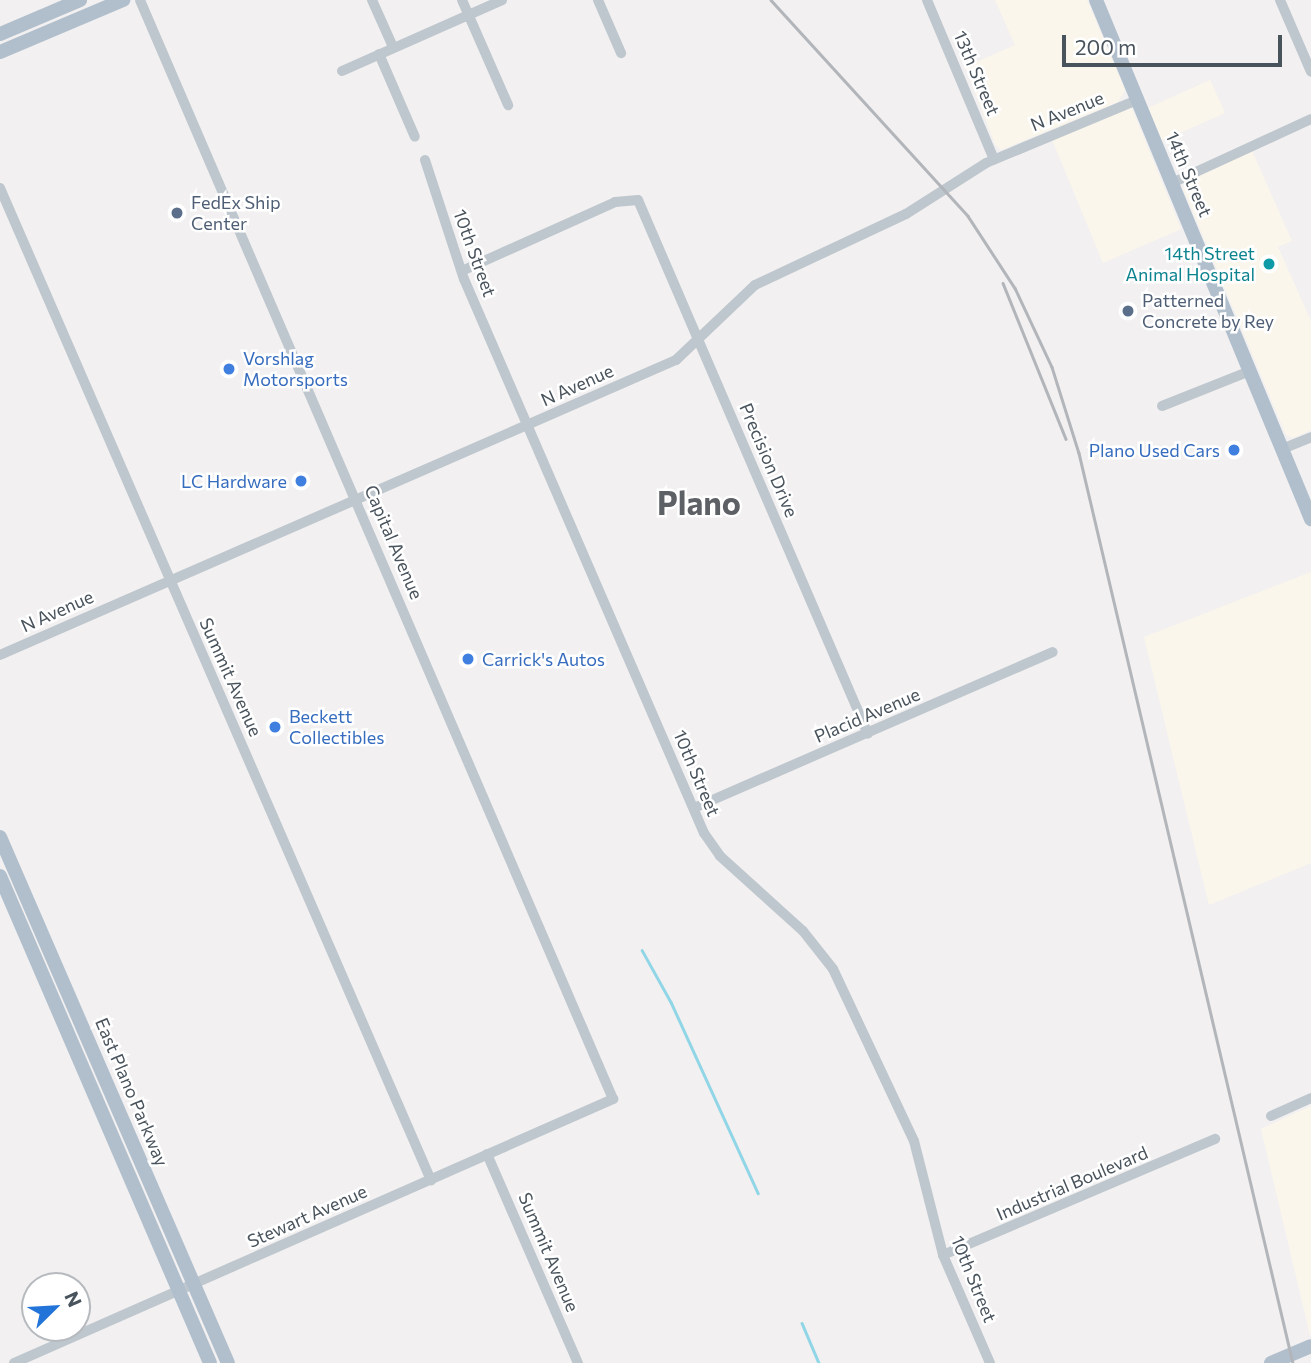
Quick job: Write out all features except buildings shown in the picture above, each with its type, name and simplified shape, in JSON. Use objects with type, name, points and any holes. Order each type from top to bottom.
[{"type":"main road","points":[[0,34],[80,0]]},
{"type":"main road","points":[[0,52],[123,0]]},
{"type":"main road","name":"14th Street","points":[[1096,0],[1311,519]]},
{"type":"main road","name":"East Plano Parkway","points":[[2,845],[90,1088],[179,1292],[219,1362]]},
{"type":"main road","name":"East Plano Parkway","points":[[0,876],[107,1081],[194,1286],[219,1362]]},
{"type":"main road","points":[[90,1088],[107,1081]]},
{"type":"main road","points":[[1272,1363],[1311,1346]]},
{"type":"street","name":"Capital Avenue","points":[[141,0],[613,1099]]},
{"type":"street","points":[[372,0],[393,47]]},
{"type":"street","points":[[462,0],[508,105]]},
{"type":"street","points":[[342,71],[502,0]]},
{"type":"street","points":[[598,0],[621,53]]},
{"type":"street","name":"13th Street","points":[[927,0],[994,159]]},
{"type":"street","points":[[1280,0],[1311,72]]},
{"type":"street","points":[[380,54],[415,137]]},
{"type":"street","name":"N Avenue","points":[[0,655],[676,360],[755,285],[906,214],[962,175],[994,159],[1137,100]]},
{"type":"street","points":[[1172,183],[1311,119]]},
{"type":"street","name":"10th Street","points":[[425,160],[464,270],[694,808],[719,856],[801,929],[833,969],[914,1141],[943,1255],[990,1363]]},
{"type":"street","name":"Summit Avenue","points":[[0,188],[431,1180]]},
{"type":"street","name":"Precision Drive","points":[[464,270],[615,202],[638,200],[868,734]]},
{"type":"street","points":[[1162,406],[1250,370]]},
{"type":"street","points":[[1282,449],[1311,437]]},
{"type":"street","name":"Placid Avenue","points":[[694,808],[1053,652]]},
{"type":"street","points":[[1271,1116],[1311,1098]]},
{"type":"street","name":"Stewart Avenue","points":[[14,1363],[194,1286],[613,1099]]},
{"type":"street","name":"Industrial Boulevard","points":[[943,1255],[1215,1139]]},
{"type":"street","name":"Summit Avenue","points":[[488,1154],[578,1363]]},
{"type":"shaded area","points":[[995,0],[1087,0],[1125,90],[1118,102],[1001,150],[995,144],[965,67],[1015,45]]},
{"type":"shaded area","points":[[1210,80],[1225,113],[1162,141],[1148,108]]},
{"type":"shaded area","points":[[1130,104],[1181,229],[1103,263],[1051,137]]},
{"type":"shaded area","points":[[1252,151],[1292,241],[1278,247],[1311,321],[1311,430],[1293,438],[1286,435],[1183,188],[1187,180]]},
{"type":"shaded area","points":[[1311,572],[1311,863],[1209,905],[1144,637]]},
{"type":"shaded area","points":[[1311,1106],[1311,1335],[1310,1335],[1261,1129]]},
{"type":"waterway","points":[[642,950],[671,1002],[758,1193]]},
{"type":"waterway","points":[[802,1323],[819,1363]]},
{"type":"railway","points":[[771,0],[968,216],[1015,288],[1052,367],[1079,453],[1293,1363]]},
{"type":"railway","points":[[1003,283],[1066,439]]},
{"type":"place","name":"FedEx Ship Center","points":[[177,213]]},
{"type":"place","name":"14th Street Animal Hospital","points":[[1269,264]]},
{"type":"place","name":"Patterned Concrete by Rey","points":[[1128,311]]},
{"type":"place","name":"Vorshlag Motorsports","points":[[229,369]]},
{"type":"place","name":"Plano Used Cars","points":[[1234,450]]},
{"type":"place","name":"LC Hardware","points":[[301,481]]},
{"type":"place","name":"Carrick's Autos","points":[[468,659]]},
{"type":"place","name":"Beckett Collectibles","points":[[275,727]]},
{"type":"district","name":"Plano","points":[[699,502]]}]
